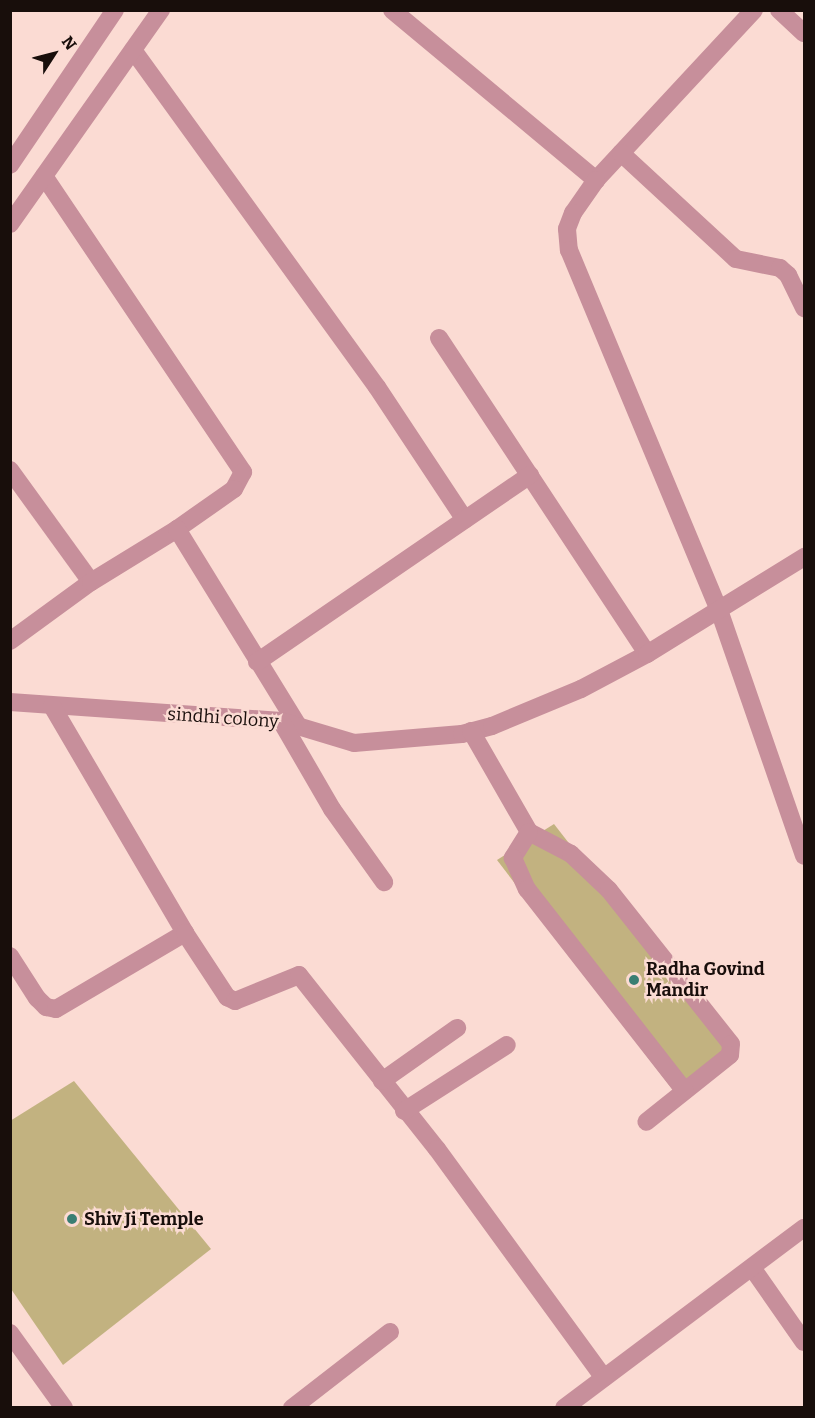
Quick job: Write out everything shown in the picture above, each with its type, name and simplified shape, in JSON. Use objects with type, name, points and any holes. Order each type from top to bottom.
[{"type":"street","points":[[10,165],[115,10]]},
{"type":"street","points":[[10,224],[161,10]]},
{"type":"street","points":[[392,10],[596,180]]},
{"type":"street","points":[[754,10],[596,180],[570,221],[569,250],[727,606],[804,856]]},
{"type":"street","points":[[779,10],[804,33]]},
{"type":"street","points":[[133,50],[377,387],[465,520]]},
{"type":"street","points":[[621,153],[736,260],[780,268],[788,275],[804,308]]},
{"type":"street","points":[[10,641],[91,582],[177,529],[234,489],[243,472],[44,176]]},
{"type":"street","points":[[439,338],[646,654]]},
{"type":"street","points":[[10,470],[91,582]]},
{"type":"street","points":[[257,662],[530,475]]},
{"type":"street","points":[[177,529],[257,662],[332,809],[384,882]]},
{"type":"street","name":"sindhi colony","points":[[10,702],[290,723],[354,743],[471,731],[492,726],[582,689],[727,606],[804,557]]},
{"type":"street","points":[[52,706],[185,933],[227,997],[235,1001],[299,975],[404,1111],[437,1149],[604,1378]]},
{"type":"street","points":[[471,731],[529,832],[571,854],[609,890],[728,1038],[730,1055],[646,1122]]},
{"type":"street","points":[[529,832],[513,858],[527,889],[686,1091]]},
{"type":"street","points":[[10,956],[37,998],[46,1007],[56,1009],[185,933]]},
{"type":"street","points":[[382,1081],[457,1028]]},
{"type":"street","points":[[404,1111],[507,1045]]},
{"type":"street","points":[[564,1407],[753,1269],[804,1228]]},
{"type":"street","points":[[753,1269],[804,1342]]},
{"type":"street","points":[[292,1407],[390,1332]]},
{"type":"street","points":[[10,1334],[64,1407]]},
{"type":"shaded area","points":[[554,824],[729,1049],[676,1094],[497,860]]},
{"type":"shaded area","points":[[74,1081],[211,1249],[63,1365],[11,1289],[10,1121]]},
{"type":"place","name":"Radha Govind Mandir","points":[[634,980]]},
{"type":"place","name":"Shiv Ji Temple","points":[[72,1219]]}]
